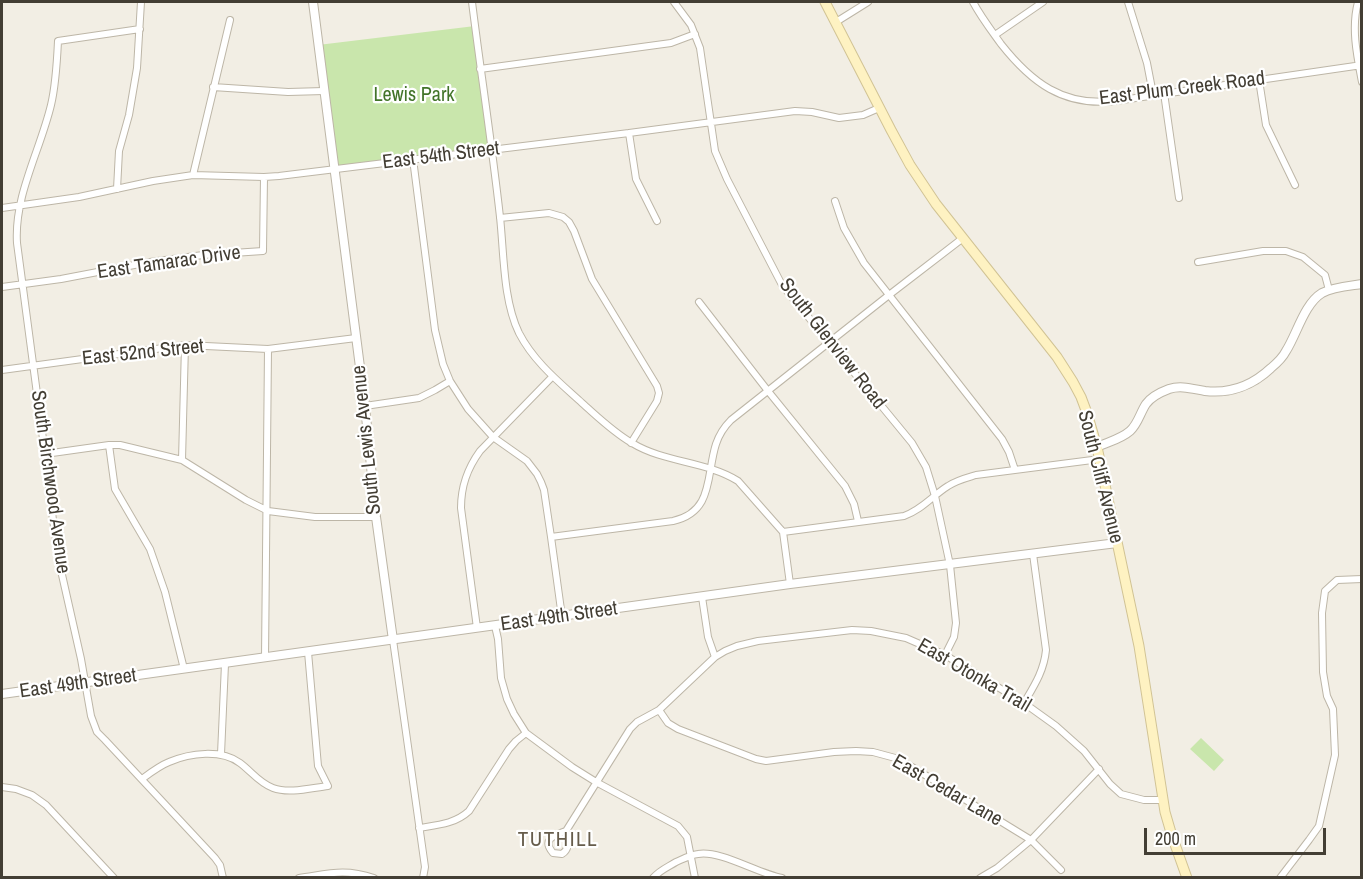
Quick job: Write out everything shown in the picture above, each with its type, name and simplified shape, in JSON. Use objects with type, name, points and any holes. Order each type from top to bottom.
[{"type":"main road","name":"South Cliff Avenue","points":[[825,2],[879,108],[917,175],[936,204],[1066,370],[1087,413],[1100,459],[1139,646],[1163,800],[1172,836],[1187,878]]},
{"type":"street","points":[[117,189],[119,151],[133,95],[141,2]]},
{"type":"street","name":"South Lewis Avenue","points":[[313,2],[365,406],[376,517],[425,867],[423,878]]},
{"type":"street","points":[[472,2],[509,299],[519,332],[552,377],[604,424],[631,443],[673,460],[730,475],[738,481],[783,532],[790,584]]},
{"type":"street","name":"South Glenview Road","points":[[674,2],[691,25],[700,48],[715,151],[782,285],[917,450],[926,467],[950,565],[956,623],[954,637],[945,655]]},
{"type":"street","points":[[836,22],[868,2]]},
{"type":"street","name":"East Plum Creek Road","points":[[973,2],[985,24],[1025,72],[1043,85],[1076,99],[1097,102],[1115,101],[1360,65]]},
{"type":"street","points":[[994,35],[1043,2]]},
{"type":"street","points":[[1128,2],[1147,63],[1153,94]]},
{"type":"street","points":[[1358,2],[1354,27],[1362,82]]},
{"type":"street","points":[[193,176],[230,20]]},
{"type":"street","name":"South Birchwood Avenue","points":[[140,29],[58,41],[51,107],[20,205],[16,233],[52,520],[91,716],[97,732],[210,851],[220,865],[223,878]]},
{"type":"street","points":[[480,69],[671,43],[695,34]]},
{"type":"street","points":[[1259,80],[1266,125],[1295,184]]},
{"type":"street","points":[[213,87],[288,92],[324,91]]},
{"type":"street","points":[[1164,93],[1179,198]]},
{"type":"street","name":"East 54th Street","points":[[2,208],[79,197],[153,181],[193,176],[264,177],[795,111],[851,118],[879,108]]},
{"type":"street","points":[[629,133],[636,179],[657,221]]},
{"type":"street","points":[[413,159],[442,364],[468,409],[493,437],[523,457],[537,474],[543,490],[562,617]]},
{"type":"street","name":"East Tamarac Drive","points":[[2,286],[61,279],[192,256],[263,251],[264,177]]},
{"type":"street","points":[[835,201],[844,228],[864,263],[1002,439],[1015,470]]},
{"type":"street","points":[[500,218],[549,213],[563,217],[569,222],[592,279],[657,386],[657,402],[631,443]]},
{"type":"street","points":[[551,537],[673,521],[686,516],[703,501],[716,443],[730,420],[963,238]]},
{"type":"street","points":[[1198,262],[1263,251],[1286,251],[1303,257],[1325,275],[1329,290]]},
{"type":"street","points":[[1097,447],[1124,436],[1132,430],[1147,403],[1171,388],[1187,387],[1205,391],[1228,391],[1254,381],[1271,369],[1285,354],[1310,305],[1320,294],[1329,290],[1362,284]]},
{"type":"street","points":[[699,302],[845,486],[854,504],[858,521]]},
{"type":"street","name":"East 52nd Street","points":[[2,370],[185,345],[268,349],[356,338]]},
{"type":"street","points":[[182,460],[185,345]]},
{"type":"street","points":[[265,658],[268,349]]},
{"type":"street","points":[[477,628],[461,498],[465,480],[480,451],[552,377]]},
{"type":"street","points":[[365,406],[419,398],[450,381]]},
{"type":"street","points":[[109,445],[115,489],[150,549],[165,592],[184,669]]},
{"type":"street","points":[[45,454],[120,445],[182,460],[268,511],[315,517],[376,517]]},
{"type":"street","points":[[783,532],[904,516],[918,510],[951,484],[962,479],[1100,459]]},
{"type":"street","name":"East 49th Street","points":[[2,694],[790,584],[1117,543]]},
{"type":"street","points":[[1024,703],[1043,668],[1046,650],[1033,554]]},
{"type":"street","points":[[1280,878],[1319,826],[1335,755],[1333,708],[1327,696],[1323,672],[1322,613],[1325,591],[1337,580],[1362,579]]},
{"type":"street","points":[[702,597],[708,637],[715,657]]},
{"type":"street","points":[[495,626],[501,678],[507,699],[526,733],[564,762],[596,782],[678,826],[687,837],[694,878]]},
{"type":"street","name":"East Otonka Trail","points":[[566,831],[630,729],[637,722],[659,710],[715,657],[737,646],[758,641],[852,630],[885,633],[906,638],[945,655],[1024,703],[1056,726],[1084,751],[1110,784],[1121,794],[1144,800],[1163,800]]},
{"type":"street","points":[[142,779],[169,761],[195,755],[221,754],[240,763],[259,780],[275,789],[292,790],[328,786],[318,766],[308,652]]},
{"type":"street","points":[[221,754],[225,664]]},
{"type":"street","name":"East Cedar Lane","points":[[659,710],[668,723],[678,729],[756,759],[766,761],[856,751],[873,752],[899,759],[1031,840],[1060,870]]},
{"type":"street","points":[[419,828],[452,822],[469,811],[510,749],[526,733]]},
{"type":"street","points":[[980,878],[997,868],[1031,840],[1099,769]]},
{"type":"street","points":[[2,787],[32,795],[46,805],[114,878]]},
{"type":"street","points":[[653,878],[658,871],[690,855],[700,853],[710,853],[782,878]]},
{"type":"street","points":[[299,878],[337,872],[358,872],[374,878]]},
{"type":"green space","name":"Lewis Park","points":[[475,26],[492,149],[334,169],[318,45]]},
{"type":"green space","points":[[1201,738],[1224,760],[1214,771],[1190,749]]},
{"type":"district","name":"TUTHILL","points":[[558,840]]}]
